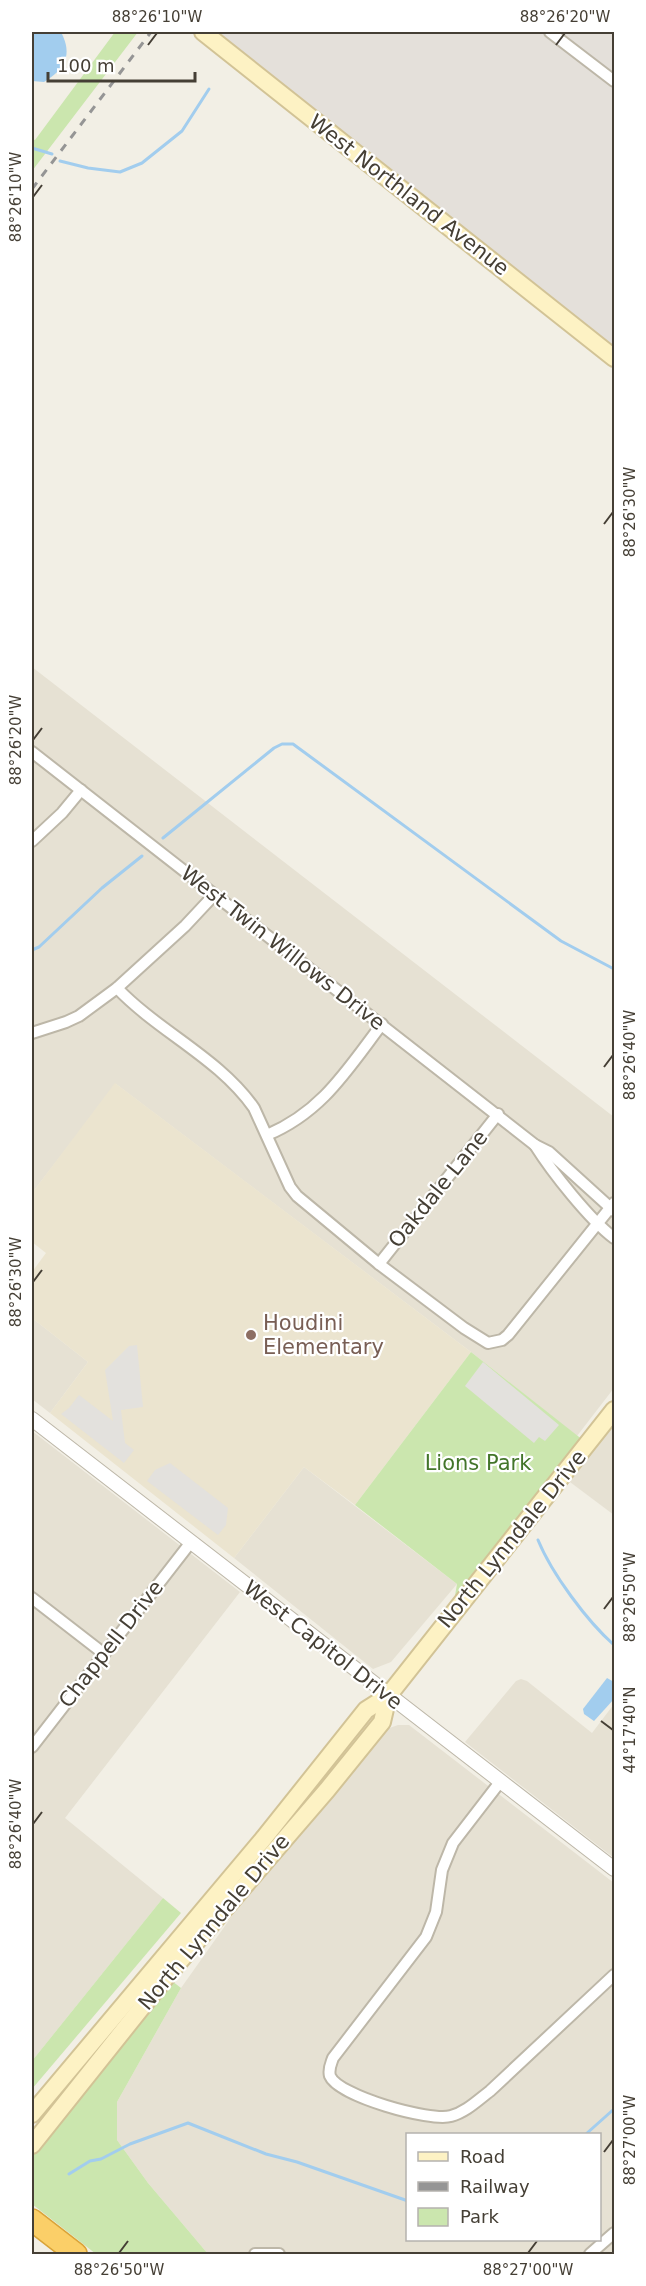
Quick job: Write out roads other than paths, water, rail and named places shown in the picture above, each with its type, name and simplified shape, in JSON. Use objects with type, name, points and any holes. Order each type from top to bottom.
[{"type":"highway","points":[[32,2220],[76,2254]]},
{"type":"main road","name":"West Northland Avenue","points":[[203,32],[615,358]]},
{"type":"main road","name":"North Lynndale Drive","points":[[32,2114],[264,1838],[366,1710],[388,1696],[615,1410]]},
{"type":"main road","name":"North Lynndale Drive","points":[[32,2145],[166,1977],[327,1790],[382,1722],[388,1696]]},
{"type":"street","points":[[550,32],[615,81]]},
{"type":"street","name":"West Twin Willows Drive","points":[[32,752],[535,1145],[549,1152],[613,1207]]},
{"type":"street","points":[[32,841],[62,813],[81,790]]},
{"type":"street","points":[[32,1033],[79,1016],[117,988],[185,926],[214,895]]},
{"type":"street","points":[[117,988],[236,1086],[254,1108],[290,1186],[297,1196],[379,1264],[464,1328],[488,1343],[502,1340],[508,1335],[613,1207]]},
{"type":"street","points":[[267,1135],[302,1117],[315,1106],[330,1091],[382,1024]]},
{"type":"street","name":"Oakdale Lane","points":[[379,1264],[498,1114]]},
{"type":"street","name":"West Twin Willows Drive","points":[[535,1145],[598,1224],[615,1238]]},
{"type":"street","name":"West Capitol Drive","points":[[32,1419],[615,1869]]},
{"type":"street","name":"Chappell Drive","points":[[32,1747],[191,1542]]},
{"type":"street","points":[[32,1598],[103,1653]]},
{"type":"street","points":[[500,1782],[453,1843],[442,1870],[436,1912],[426,1937],[333,2058],[329,2067],[330,2076],[346,2091],[410,2113],[428,2117],[451,2116],[466,2109],[490,2091],[615,1975]]},
{"type":"street","points":[[594,2254],[615,2233]]},
{"type":"street","points":[[255,2254],[279,2254]]},
{"type":"water","points":[[32,32],[61,32],[65,40],[66,54],[62,67],[44,82],[32,81]]},
{"type":"water","points":[[607,1678],[614,1682],[614,1699],[594,1721],[584,1714],[583,1709]]},
{"type":"waterway","points":[[60,161],[88,168],[120,172],[142,163],[182,131],[209,89]]},
{"type":"waterway","points":[[32,148],[52,154]]},
{"type":"waterway","points":[[163,838],[274,748],[282,744],[293,744],[561,941],[614,969]]},
{"type":"waterway","points":[[32,950],[39,947],[102,888],[142,856]]},
{"type":"waterway","points":[[538,1540],[571,1596],[614,1645]]},
{"type":"waterway","points":[[587,2133],[614,2109]]},
{"type":"waterway","points":[[69,2174],[90,2161],[101,2159],[130,2144],[188,2123],[266,2154],[297,2162],[406,2200]]},
{"type":"railway","points":[[32,189],[151,32]]},
{"type":"place","name":"Houdini Elementary","points":[[251,1335]]},
{"type":"park label","name":"Lions Park","points":[[478,1463]]}]
